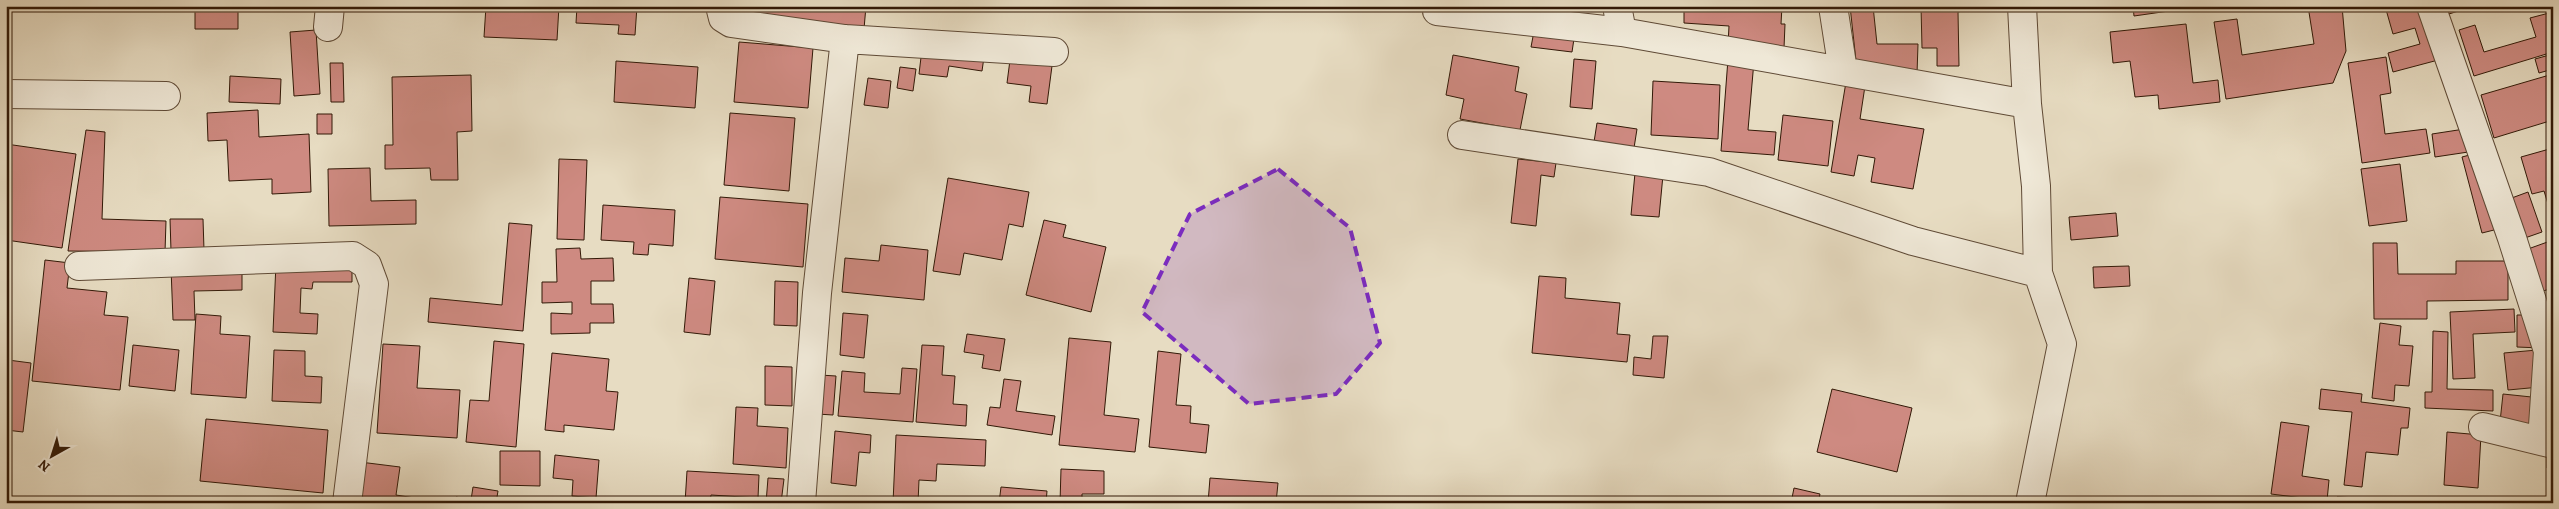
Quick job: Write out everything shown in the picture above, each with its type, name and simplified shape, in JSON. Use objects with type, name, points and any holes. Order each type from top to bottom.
[{"type":"street","points":[[720,6],[723,18],[731,23],[845,38],[1054,52]]},
{"type":"street","points":[[1833,6],[1843,71]]},
{"type":"street","points":[[2022,6],[2027,104],[2036,186],[2038,273],[2062,344],[2030,503]]},
{"type":"street","points":[[2432,6],[2512,238],[2548,351],[2547,442],[2483,427]]},
{"type":"street","points":[[1437,11],[1620,19],[1843,71],[2027,104]]},
{"type":"street","points":[[801,503],[817,294],[845,38]]},
{"type":"street","points":[[6,94],[166,96]]},
{"type":"street","points":[[1462,135],[1709,172],[1913,241],[2038,273]]},
{"type":"street","points":[[79,266],[353,256],[367,265],[374,284],[347,503]]},
{"type":"highlighted area","points":[[1278,169],[1350,228],[1380,343],[1336,394],[1249,404],[1142,312],[1190,214]]},
{"type":"building","points":[[195,6],[238,6],[238,29],[195,29]]},
{"type":"building","points":[[486,6],[541,8],[541,6],[559,6],[557,40],[484,37]]},
{"type":"building","points":[[577,6],[637,6],[635,35],[618,34],[619,25],[576,23]]},
{"type":"building","points":[[726,6],[750,6],[750,11],[726,10]]},
{"type":"building","points":[[757,6],[866,6],[864,29],[756,17]]},
{"type":"building","points":[[1494,6],[1565,6],[1565,10],[1494,8]]},
{"type":"building","points":[[1684,6],[1782,6],[1781,24],[1785,24],[1784,48],[1728,45],[1729,26],[1684,23]]},
{"type":"building","points":[[1850,6],[1873,6],[1877,44],[1918,44],[1917,74],[1857,70]]},
{"type":"building","points":[[1921,6],[1985,6],[1958,12],[1959,66],[1937,66],[1937,48],[1922,48]]},
{"type":"building","points":[[2133,6],[2182,6],[2183,9],[2134,16]]},
{"type":"building","points":[[2308,6],[2342,6],[2346,51],[2333,83],[2226,99],[2214,22],[2237,19],[2242,55],[2314,44]]},
{"type":"building","points":[[2385,6],[2427,6],[2442,59],[2393,72],[2388,53],[2420,44],[2415,28],[2393,34]]},
{"type":"building","points":[[2446,6],[2474,6],[2449,14]]},
{"type":"building","points":[[2553,12],[2553,52],[2474,76],[2459,30],[2475,25],[2484,52],[2536,37],[2530,18]]},
{"type":"building","points":[[2186,24],[2193,83],[2218,80],[2220,102],[2159,109],[2158,95],[2135,97],[2130,61],[2113,63],[2110,32]]},
{"type":"building","points":[[1535,26],[1575,32],[1572,52],[1531,47]]},
{"type":"building","points":[[316,30],[320,94],[294,96],[290,32]]},
{"type":"building","points":[[739,42],[813,48],[808,108],[734,102]]},
{"type":"building","points":[[922,49],[984,57],[982,71],[949,66],[947,77],[919,74]]},
{"type":"building","points":[[2553,54],[2553,69],[2539,73],[2535,59]]},
{"type":"building","points":[[1453,55],[1519,67],[1515,91],[1527,94],[1520,130],[1460,119],[1464,99],[1446,95]]},
{"type":"building","points":[[2386,57],[2391,93],[2380,95],[2385,134],[2426,129],[2430,153],[2362,163],[2348,63]]},
{"type":"building","points":[[1574,59],[1596,61],[1592,109],[1570,107]]},
{"type":"building","points":[[1728,59],[1754,61],[1748,130],[1776,132],[1774,155],[1721,151]]},
{"type":"building","points":[[1010,60],[1052,66],[1047,104],[1029,102],[1031,86],[1007,83]]},
{"type":"building","points":[[616,61],[698,67],[695,108],[614,102]]},
{"type":"building","points":[[330,63],[343,63],[344,102],[331,102]]},
{"type":"building","points":[[900,67],[916,69],[913,91],[897,88]]},
{"type":"building","points":[[2553,74],[2553,120],[2494,138],[2481,95]]},
{"type":"building","points":[[471,75],[472,131],[457,132],[458,180],[431,180],[430,168],[385,169],[385,145],[393,145],[392,77]]},
{"type":"building","points":[[230,76],[281,79],[280,104],[229,102]]},
{"type":"building","points":[[868,78],[891,81],[888,108],[864,105]]},
{"type":"building","points":[[1653,81],[1720,85],[1718,139],[1651,135]]},
{"type":"building","points":[[1846,82],[1865,86],[1860,119],[1924,129],[1913,189],[1871,182],[1875,158],[1858,155],[1854,176],[1831,172]]},
{"type":"building","points":[[258,110],[259,137],[309,134],[311,192],[272,194],[272,179],[229,181],[227,140],[208,141],[207,113]]},
{"type":"building","points":[[730,113],[795,118],[789,191],[724,185]]},
{"type":"building","points":[[317,114],[332,114],[332,134],[317,134]]},
{"type":"building","points":[[1783,115],[1833,121],[1828,166],[1778,160]]},
{"type":"building","points":[[1597,123],[1637,129],[1634,148],[1594,142]]},
{"type":"building","points":[[2471,128],[2475,151],[2435,157],[2432,134]]},
{"type":"building","points":[[86,130],[105,132],[102,219],[166,221],[165,252],[68,251]]},
{"type":"building","points":[[6,144],[76,154],[62,248],[6,240]]},
{"type":"building","points":[[2553,148],[2553,203],[2548,204],[2544,191],[2532,194],[2521,157]]},
{"type":"building","points":[[2481,152],[2502,228],[2482,233],[2462,157]]},
{"type":"building","points":[[559,159],[587,160],[584,240],[557,239]]},
{"type":"building","points":[[1518,159],[1556,163],[1554,177],[1541,175],[1536,226],[1511,223]]},
{"type":"building","points":[[2400,164],[2407,221],[2369,226],[2361,169]]},
{"type":"building","points":[[370,168],[371,201],[416,200],[416,224],[329,226],[328,169]]},
{"type":"building","points":[[1635,173],[1663,175],[1659,217],[1631,215]]},
{"type":"building","points":[[948,178],[1029,192],[1023,227],[1009,224],[1002,260],[964,253],[960,275],[933,271]]},
{"type":"building","points":[[2528,192],[2542,232],[2522,239],[2509,199]]},
{"type":"building","points":[[720,197],[808,204],[803,267],[715,259]]},
{"type":"building","points":[[603,205],[675,210],[673,246],[649,244],[648,255],[633,254],[634,242],[601,240]]},
{"type":"building","points":[[2116,213],[2118,236],[2071,240],[2069,217]]},
{"type":"building","points":[[170,219],[203,219],[204,250],[171,251]]},
{"type":"building","points":[[1044,220],[1066,225],[1063,237],[1106,247],[1091,312],[1026,295]]},
{"type":"building","points":[[509,223],[532,225],[523,331],[428,322],[430,298],[502,305]]},
{"type":"building","points":[[2553,240],[2553,288],[2543,291],[2528,249]]},
{"type":"building","points":[[2373,243],[2397,243],[2398,274],[2456,274],[2456,261],[2508,261],[2508,300],[2427,301],[2427,319],[2374,319]]},
{"type":"building","points":[[881,245],[928,250],[924,300],[842,292],[845,258],[879,261]]},
{"type":"building","points":[[580,248],[581,259],[613,258],[614,281],[591,281],[591,304],[613,304],[614,323],[590,323],[590,333],[551,334],[551,313],[572,314],[572,302],[542,303],[542,282],[557,282],[556,249]]},
{"type":"building","points":[[45,260],[70,263],[67,288],[107,292],[104,315],[128,317],[120,390],[32,381]]},
{"type":"building","points":[[352,261],[352,282],[313,282],[312,289],[301,288],[300,313],[318,314],[317,334],[273,332],[276,263]]},
{"type":"building","points":[[2129,266],[2130,286],[2094,288],[2093,267]]},
{"type":"building","points":[[242,267],[242,290],[194,291],[195,320],[173,320],[171,268]]},
{"type":"building","points":[[1539,276],[1566,278],[1565,298],[1620,303],[1617,334],[1630,335],[1627,362],[1532,353]]},
{"type":"building","points":[[689,278],[715,281],[710,335],[684,332]]},
{"type":"building","points":[[775,281],[798,282],[797,326],[774,325]]},
{"type":"building","points":[[2514,309],[2515,332],[2473,334],[2475,378],[2453,379],[2450,312]]},
{"type":"building","points":[[843,313],[868,315],[864,358],[840,355]]},
{"type":"building","points":[[196,314],[221,316],[220,334],[250,336],[246,398],[191,394]]},
{"type":"building","points":[[2517,315],[2535,315],[2541,348],[2517,347]]},
{"type":"building","points":[[2380,323],[2401,326],[2399,345],[2413,346],[2409,386],[2395,385],[2394,401],[2372,398]]},
{"type":"building","points":[[2433,331],[2448,332],[2447,389],[2493,390],[2493,411],[2425,408],[2425,392],[2432,392]]},
{"type":"building","points":[[967,334],[1005,339],[1000,371],[982,368],[984,355],[964,352]]},
{"type":"building","points":[[1653,336],[1668,336],[1664,378],[1633,375],[1634,357],[1651,359]]},
{"type":"building","points":[[1069,338],[1111,342],[1104,415],[1139,419],[1135,452],[1059,445]]},
{"type":"building","points":[[494,341],[524,344],[516,447],[466,442],[470,400],[489,401]]},
{"type":"building","points":[[383,344],[420,346],[417,388],[460,390],[457,438],[377,433]]},
{"type":"building","points":[[133,345],[179,350],[175,391],[129,386]]},
{"type":"building","points":[[922,345],[944,346],[942,375],[955,376],[953,404],[967,405],[966,426],[916,422]]},
{"type":"building","points":[[274,350],[305,351],[305,376],[322,377],[321,403],[272,401]]},
{"type":"building","points":[[2537,350],[2540,387],[2508,390],[2504,353]]},
{"type":"building","points":[[1158,351],[1181,354],[1176,405],[1191,406],[1190,423],[1209,425],[1206,453],[1149,447]]},
{"type":"building","points":[[552,353],[609,359],[606,391],[618,392],[614,430],[564,425],[564,432],[545,430]]},
{"type":"building","points":[[8,360],[31,363],[23,432],[6,430]]},
{"type":"building","points":[[765,366],[792,367],[792,406],[765,405]]},
{"type":"building","points":[[902,368],[917,369],[913,422],[838,416],[842,371],[865,373],[864,392],[900,394]]},
{"type":"building","points":[[820,375],[836,376],[833,415],[817,414]]},
{"type":"building","points":[[1004,379],[1021,381],[1016,411],[1055,416],[1052,435],[987,425],[990,407],[1000,408]]},
{"type":"building","points":[[1832,389],[1912,408],[1897,472],[1817,452]]},
{"type":"building","points":[[2321,389],[2362,394],[2361,402],[2410,408],[2408,428],[2401,428],[2398,455],[2366,452],[2362,487],[2344,485],[2352,412],[2319,409]]},
{"type":"building","points":[[2503,394],[2541,398],[2538,426],[2500,422]]},
{"type":"building","points":[[736,407],[758,408],[757,426],[788,428],[786,468],[733,464]]},
{"type":"building","points":[[206,419],[328,430],[323,493],[200,481]]},
{"type":"building","points":[[2281,422],[2309,426],[2302,476],[2329,480],[2327,501],[2271,494]]},
{"type":"building","points":[[835,431],[871,435],[870,453],[859,452],[856,486],[831,483]]},
{"type":"building","points":[[2447,432],[2481,435],[2478,488],[2444,485]]},
{"type":"building","points":[[896,435],[986,440],[985,466],[937,464],[936,481],[919,480],[918,503],[893,503]]},
{"type":"building","points":[[500,451],[540,451],[540,486],[500,485]]},
{"type":"building","points":[[2547,451],[2553,453],[2553,471],[2547,468]]},
{"type":"building","points":[[555,455],[599,460],[596,498],[572,496],[573,480],[553,478]]},
{"type":"building","points":[[360,462],[400,467],[396,495],[446,503],[354,503]]},
{"type":"building","points":[[1061,469],[1104,471],[1104,494],[1082,494],[1082,503],[1060,503]]},
{"type":"building","points":[[687,471],[759,475],[758,498],[711,495],[710,503],[685,503]]},
{"type":"building","points":[[768,478],[784,479],[781,503],[766,503]]},
{"type":"building","points":[[1210,478],[1278,483],[1276,503],[1208,503]]},
{"type":"building","points":[[473,487],[498,491],[496,503],[456,503],[456,497],[471,500]]},
{"type":"building","points":[[1001,487],[1047,491],[1046,503],[999,503]]},
{"type":"building","points":[[1794,488],[1820,494],[1818,503],[1791,503]]},
{"type":"building","points":[[2337,497],[2360,498],[2359,503],[2336,503]]}]
